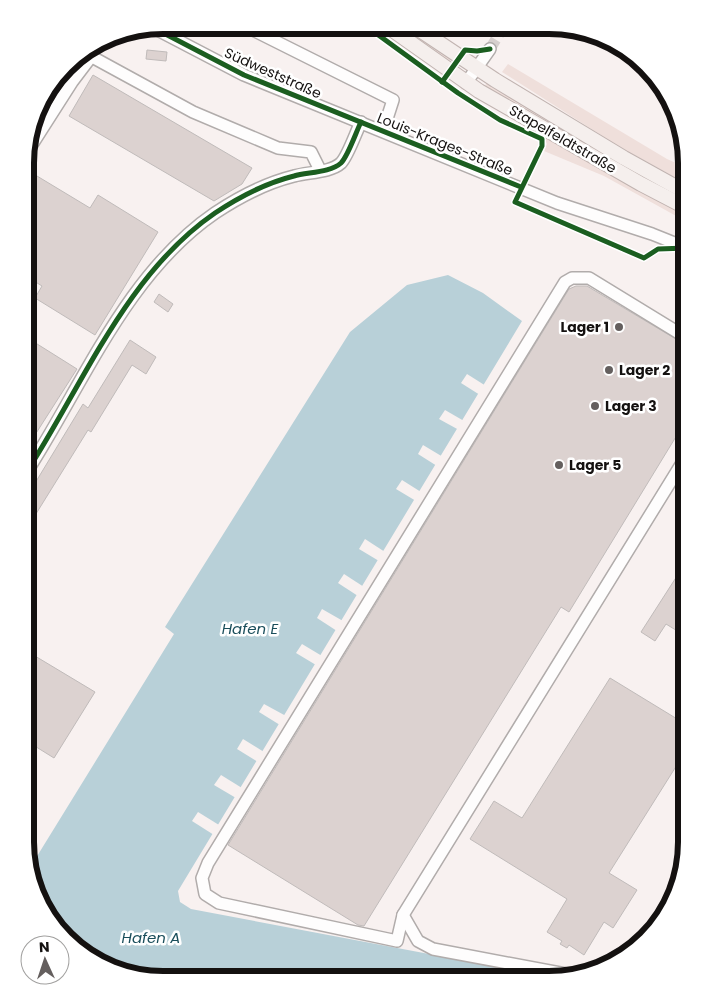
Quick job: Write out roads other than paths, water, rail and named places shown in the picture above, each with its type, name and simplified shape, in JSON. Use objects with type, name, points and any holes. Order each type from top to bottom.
[{"type":"main road","name":"Stapelfeldtstraße","points":[[398,34],[466,83],[584,152],[678,203]]},
{"type":"main road","name":"Stapelfeldtstraße","points":[[426,34],[476,68],[624,158],[678,187]]},
{"type":"street","name":"Südweststraße","points":[[165,34],[244,75],[361,122]]},
{"type":"street","points":[[261,34],[393,100],[383,131]]},
{"type":"street","points":[[466,83],[490,49]]},
{"type":"street","points":[[90,56],[193,112],[278,148],[311,152],[320,170]]},
{"type":"street","points":[[36,138],[84,60]]},
{"type":"street","points":[[34,460],[123,313],[161,258],[181,239],[216,213],[257,189],[292,176],[341,163],[361,122]]},
{"type":"street","name":"Louis-Krages-Straße","points":[[361,122],[557,203],[678,244]]},
{"type":"street","points":[[678,332],[589,278],[572,278],[565,282],[222,840],[202,878],[205,894],[219,903],[397,941],[403,915],[678,470]]},
{"type":"street","points":[[403,915],[418,940],[433,949],[550,971]]},
{"type":"water","name":"Hafen E","points":[[448,275],[483,293],[522,321],[178,891],[180,902],[191,909],[520,971],[163,971],[129,967],[98,954],[84,945],[60,921],[47,899],[35,859],[174,634],[165,627],[350,332],[407,285]]},
{"type":"tunnel","points":[[490,49],[499,34]]},
{"type":"place","name":"Lager 1","points":[[619,327]]},
{"type":"place","name":"Lager 2","points":[[609,370]]},
{"type":"place","name":"Lager 3","points":[[595,406]]},
{"type":"place","name":"Lager 5","points":[[559,465]]},
{"type":"water label","name":"Hafen A","points":[[151,938]]}]
